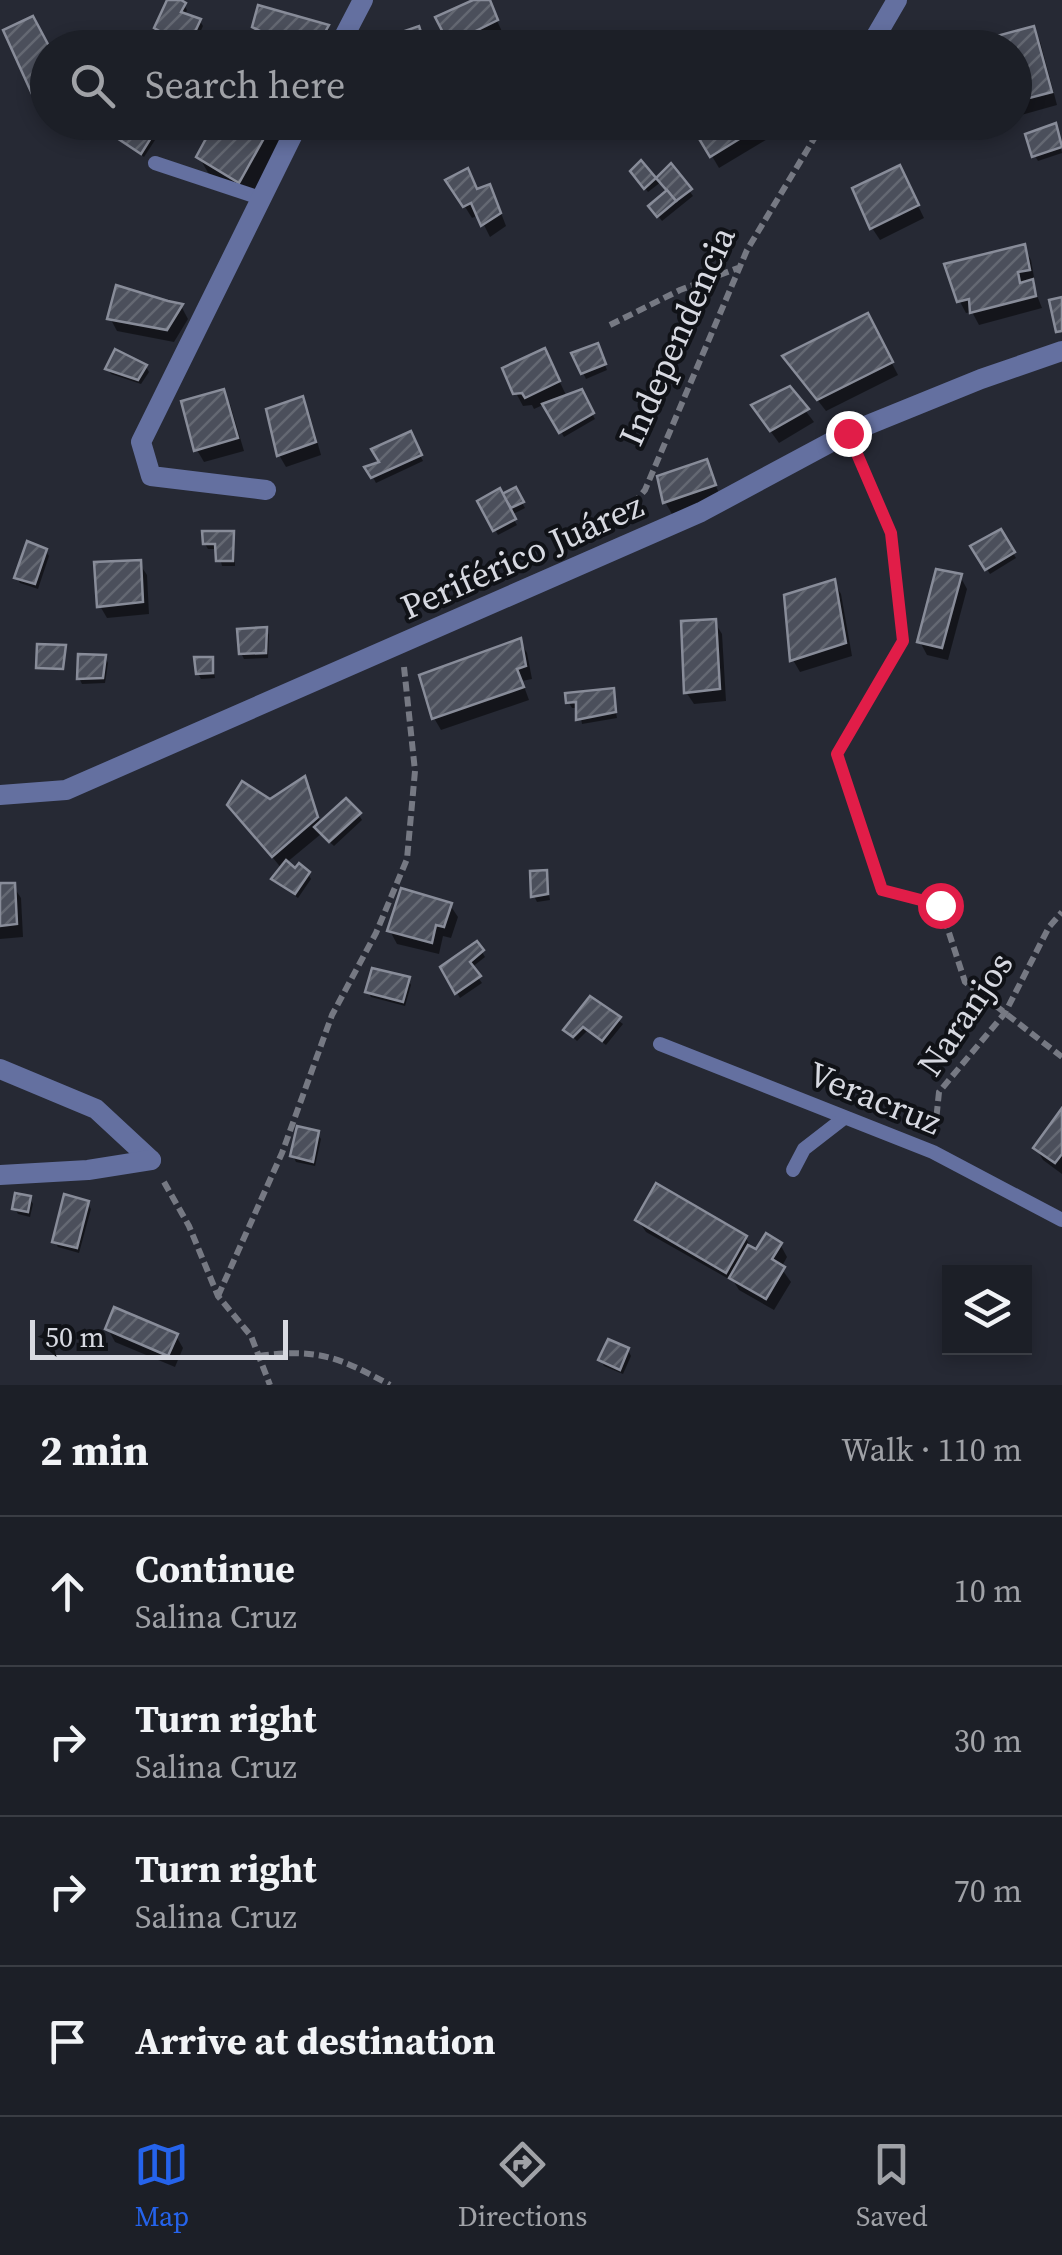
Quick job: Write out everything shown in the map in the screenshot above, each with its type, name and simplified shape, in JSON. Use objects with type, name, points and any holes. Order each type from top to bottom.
[{"type":"street","points":[[347,30],[362,0]]},
{"type":"street","points":[[880,30],[897,0]]},
{"type":"street","points":[[266,490],[151,476],[141,442],[290,140]]},
{"type":"street","name":"Periférico Juárez","points":[[0,795],[66,790],[701,512],[848,433],[980,379],[1062,352]]},
{"type":"street","points":[[0,1069],[96,1109],[151,1160]]},
{"type":"street","points":[[0,1176],[88,1170],[151,1160]]},
{"type":"lane","points":[[156,162],[260,198]]},
{"type":"lane","name":"Veracruz","points":[[660,1044],[933,1152],[1062,1220]]},
{"type":"lane","points":[[793,1170],[804,1149],[844,1118]]},
{"type":"path","name":"Independencia","points":[[612,528],[645,490],[747,250],[813,140]]},
{"type":"path","points":[[610,325],[680,290],[739,268]]},
{"type":"path","points":[[848,433],[891,533],[903,641],[837,754],[882,890],[940,905],[965,982],[1062,1056]]},
{"type":"path","points":[[218,1296],[282,1153],[332,1015],[376,933],[407,859],[415,771],[401,646]]},
{"type":"path","name":"Naranjos","points":[[933,1152],[938,1092],[1005,1013],[1050,927],[1062,912]]},
{"type":"path","points":[[151,1160],[189,1226],[218,1296],[251,1336],[270,1385]]},
{"type":"path","points":[[258,1356],[296,1351],[344,1359],[390,1385]]},
{"type":"building","points":[[167,0],[181,0],[186,3],[181,12],[201,19],[196,30],[154,28]]},
{"type":"building","points":[[473,0],[490,0],[498,20],[478,30],[442,30],[435,17]]},
{"type":"building","points":[[258,5],[329,25],[326,30],[252,27]]},
{"type":"building","points":[[33,16],[40,30],[30,30],[30,90],[3,30]]},
{"type":"building","points":[[1034,26],[1052,92],[1032,97],[1032,30],[1019,30]]},
{"type":"building","points":[[1056,123],[1062,147],[1032,157],[1027,140],[1032,140],[1032,132]]},
{"type":"building","points":[[120,140],[150,140],[141,154]]},
{"type":"building","points":[[205,140],[263,140],[239,183],[196,157]]},
{"type":"building","points":[[700,140],[738,140],[710,157]]},
{"type":"building","points":[[641,160],[656,178],[644,189],[630,171]]},
{"type":"building","points":[[671,163],[692,189],[676,201],[656,178]]},
{"type":"building","points":[[900,165],[919,205],[870,229],[852,188]]},
{"type":"building","points":[[468,168],[477,189],[490,184],[501,213],[481,226],[471,203],[463,207],[445,180]]},
{"type":"building","points":[[667,190],[676,201],[657,217],[648,206]]},
{"type":"building","points":[[1025,244],[1030,270],[1018,272],[1020,283],[1033,279],[1036,296],[970,313],[969,299],[957,302],[944,264]]},
{"type":"building","points":[[116,285],[183,304],[167,330],[107,319]]},
{"type":"building","points":[[1062,297],[1062,331],[1056,332],[1049,300]]},
{"type":"building","points":[[868,313],[893,362],[817,400],[782,356]]},
{"type":"building","points":[[598,343],[606,364],[581,374],[571,353]]},
{"type":"building","points":[[545,348],[560,381],[525,398],[522,393],[513,394],[502,368]]},
{"type":"building","points":[[115,349],[147,365],[138,380],[105,369]]},
{"type":"building","points":[[790,386],[809,409],[770,431],[751,405]]},
{"type":"building","points":[[224,389],[238,438],[194,451],[181,401]]},
{"type":"building","points":[[582,389],[594,413],[559,433],[542,404]]},
{"type":"building","points":[[303,396],[316,442],[277,456],[266,409]]},
{"type":"building","points":[[411,431],[422,455],[371,478],[364,467],[379,462],[371,449]]},
{"type":"building","points":[[707,459],[716,485],[663,503],[657,476]]},
{"type":"building","points":[[516,487],[524,502],[511,508],[502,494]]},
{"type":"building","points":[[500,488],[516,519],[493,531],[477,501]]},
{"type":"building","points":[[1001,529],[1015,552],[985,570],[970,546]]},
{"type":"building","points":[[202,531],[234,531],[233,561],[216,561],[215,544],[203,544]]},
{"type":"building","points":[[27,541],[47,549],[35,584],[14,578]]},
{"type":"building","points":[[141,560],[143,602],[97,607],[94,562]]},
{"type":"building","points":[[936,569],[962,574],[942,648],[917,642]]},
{"type":"building","points":[[835,579],[846,643],[790,661],[784,595]]},
{"type":"building","points":[[716,619],[720,689],[684,693],[681,621]]},
{"type":"building","points":[[267,627],[266,653],[239,654],[237,629]]},
{"type":"building","points":[[521,638],[526,666],[517,669],[524,687],[432,719],[419,675]]},
{"type":"building","points":[[37,644],[66,645],[63,669],[36,668]]},
{"type":"building","points":[[78,654],[106,655],[103,678],[77,679]]},
{"type":"building","points":[[194,657],[213,657],[213,673],[196,674]]},
{"type":"building","points":[[614,688],[616,712],[576,720],[576,702],[566,703],[565,693]]},
{"type":"building","points":[[305,776],[318,817],[272,857],[227,805],[242,781],[270,799]]},
{"type":"building","points":[[346,798],[361,813],[329,842],[314,827]]},
{"type":"building","points":[[286,860],[295,868],[299,863],[310,872],[295,894],[271,879]]},
{"type":"building","points":[[547,870],[548,894],[531,897],[530,871]]},
{"type":"building","points":[[0,883],[15,883],[17,924],[0,926]]},
{"type":"building","points":[[401,888],[452,903],[444,927],[436,925],[432,943],[387,931]]},
{"type":"building","points":[[477,941],[484,950],[470,962],[481,976],[455,994],[440,967]]},
{"type":"building","points":[[372,968],[410,977],[403,1002],[365,992]]},
{"type":"building","points":[[590,996],[621,1017],[602,1041],[583,1027],[573,1037],[563,1030]]},
{"type":"building","points":[[1062,1108],[1062,1154],[1055,1163],[1033,1148]]},
{"type":"building","points":[[297,1126],[319,1131],[313,1162],[290,1156]]},
{"type":"building","points":[[656,1183],[747,1236],[726,1273],[635,1220]]},
{"type":"building","points":[[15,1193],[31,1196],[28,1212],[12,1209]]},
{"type":"building","points":[[64,1194],[89,1201],[77,1248],[52,1242]]},
{"type":"building","points":[[766,1233],[782,1243],[772,1259],[785,1267],[766,1299],[729,1278],[748,1245],[756,1249]]},
{"type":"building","points":[[114,1307],[178,1334],[168,1356],[105,1329]]},
{"type":"building","points":[[608,1339],[629,1348],[620,1370],[598,1360]]},
{"type":"route","points":[[848,433],[891,533],[903,641],[837,754],[882,890],[940,905]]}]
